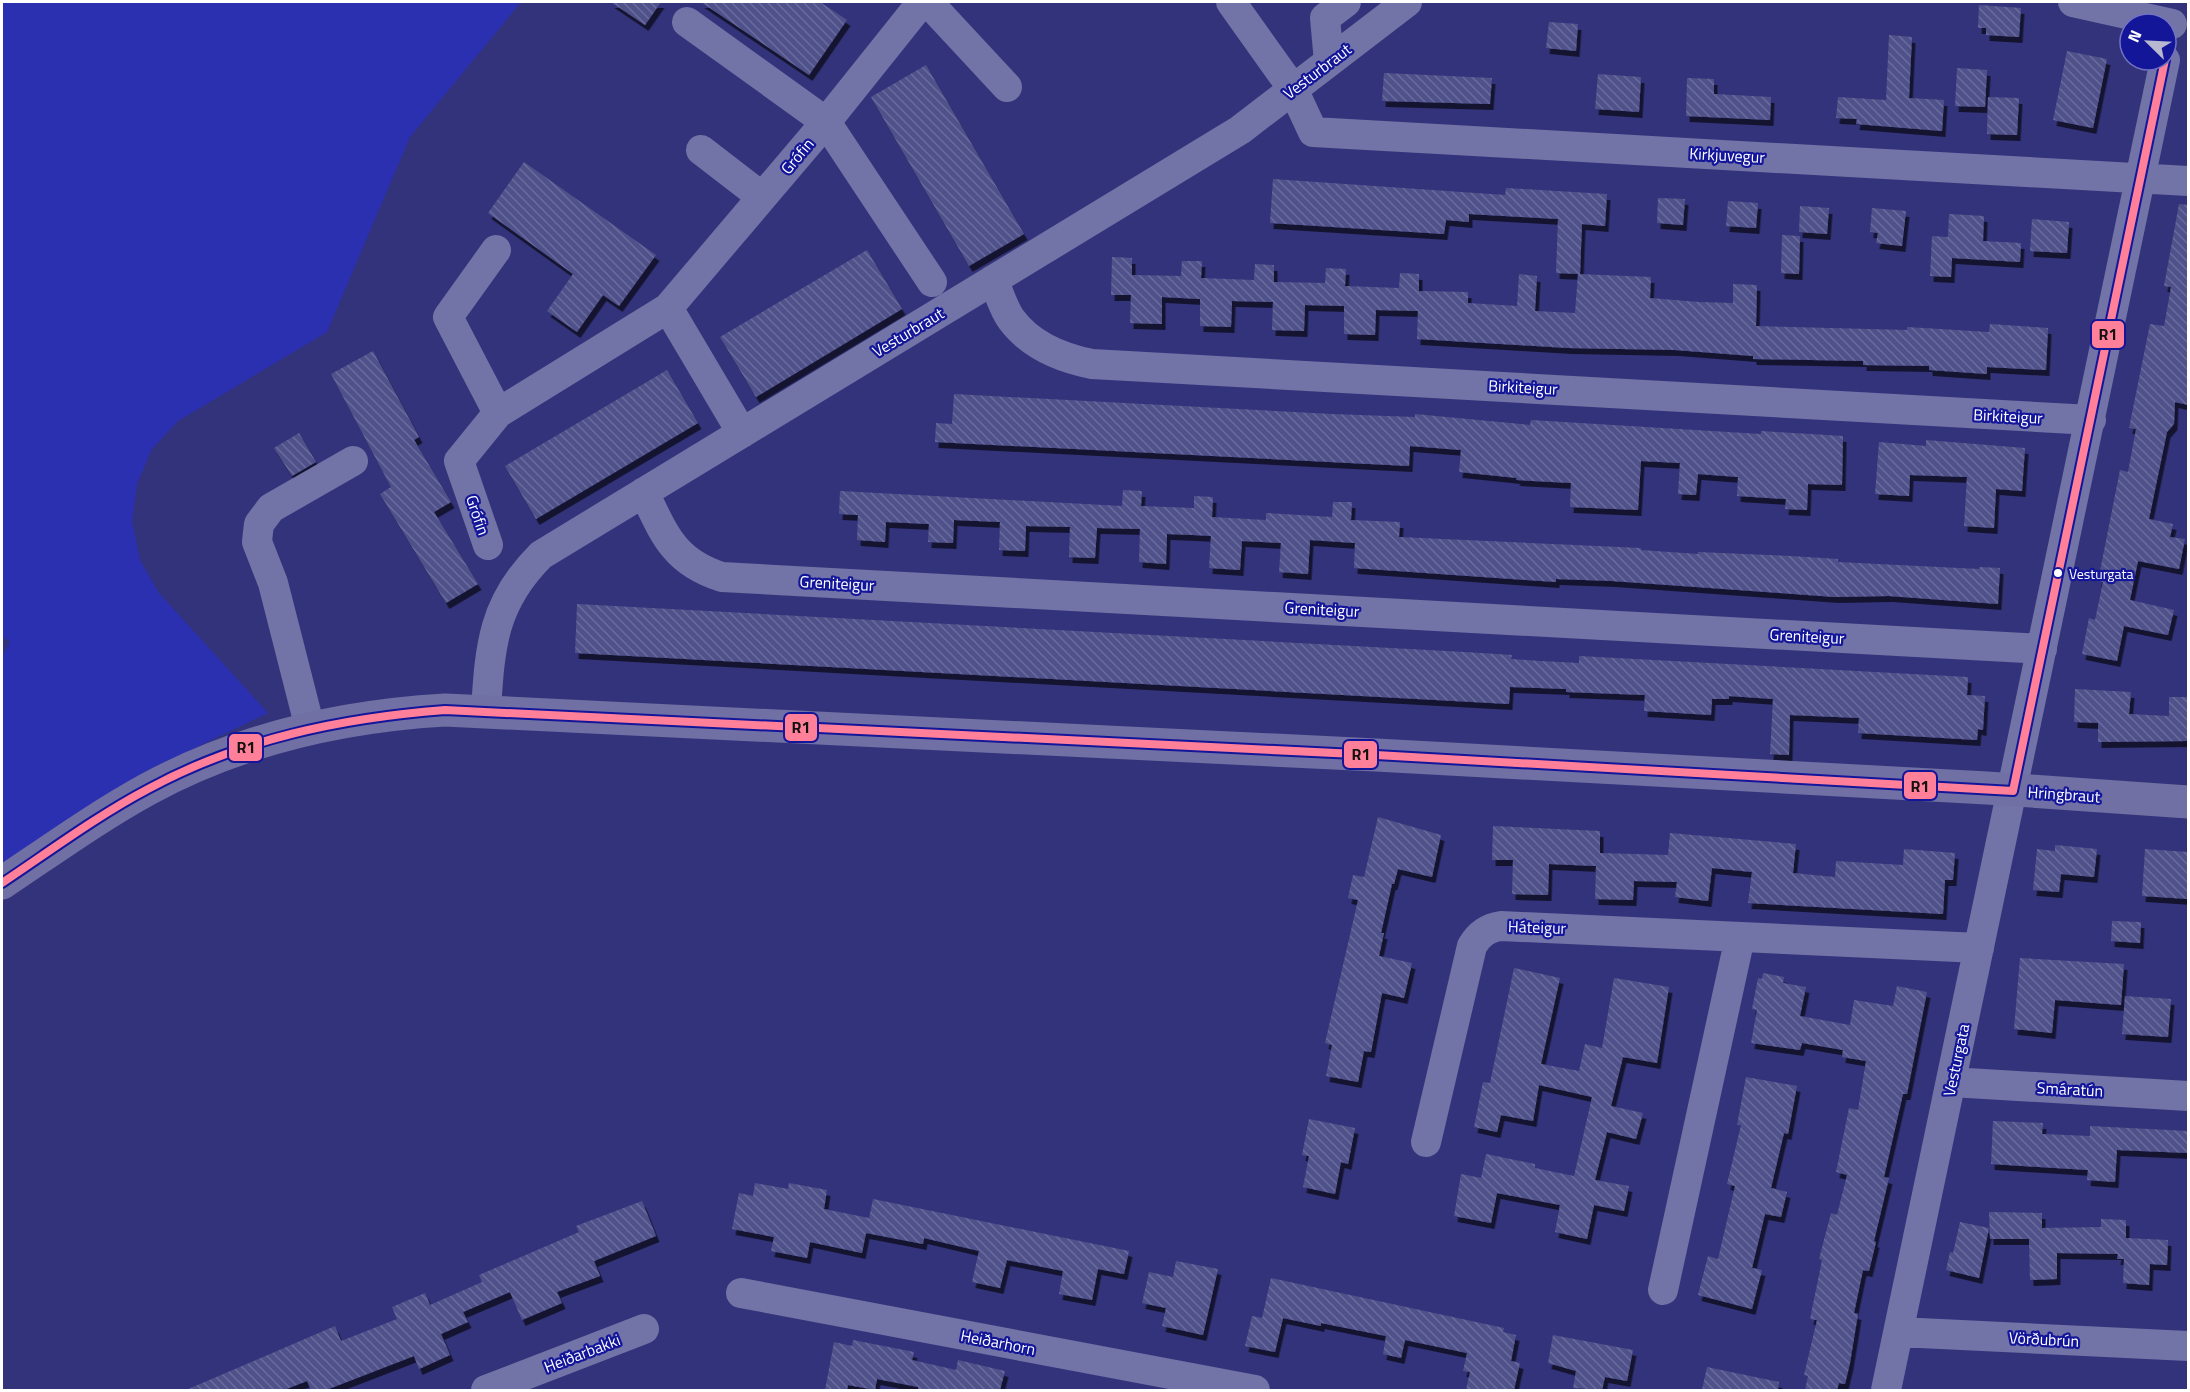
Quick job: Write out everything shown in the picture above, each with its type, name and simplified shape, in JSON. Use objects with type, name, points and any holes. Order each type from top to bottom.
[{"type":"main road","name":"Hringbraut","points":[[2,883],[108,812],[150,788],[224,754],[310,728],[405,712],[486,710],[2188,802]]},
{"type":"street","name":"Grófin","points":[[488,545],[459,461],[498,413],[668,308],[826,122],[922,2]]},
{"type":"street","points":[[928,2],[1006,87]]},
{"type":"street","points":[[1231,2],[1293,89]]},
{"type":"street","points":[[1329,62],[1325,18],[1346,2]]},
{"type":"street","name":"Vesturbraut","points":[[486,710],[494,629],[511,590],[524,571],[541,555],[1240,130],[1407,2]]},
{"type":"street","points":[[2073,2],[2166,12]]},
{"type":"street","points":[[687,22],[826,122],[932,282]]},
{"type":"street","name":"Vesturgata","points":[[1886,1390],[2163,72]]},
{"type":"street","name":"Kirkjuvegur","points":[[1293,89],[1313,132],[2188,181]]},
{"type":"street","points":[[702,150],[762,197]]},
{"type":"street","points":[[496,250],[448,317],[498,413]]},
{"type":"street","name":"Birkiteigur","points":[[993,280],[1010,318],[1020,329],[1059,355],[1092,364],[2091,420]]},
{"type":"street","points":[[668,308],[742,433]]},
{"type":"street","points":[[310,728],[273,583],[257,542],[259,524],[271,508],[352,461]]},
{"type":"street","name":"Greniteigur","points":[[644,492],[671,545],[694,566],[722,577],[2042,649]]},
{"type":"street","name":"Háteigur","points":[[1426,1142],[1469,954],[1476,939],[1482,933],[1501,926],[1979,948]]},
{"type":"street","points":[[1663,1290],[1740,937]]},
{"type":"street","name":"Smáratún","points":[[1951,1082],[2188,1096]]},
{"type":"street","name":"Heiðarhorn","points":[[741,1293],[1254,1390]]},
{"type":"street","name":"Heiðarbakki","points":[[486,1390],[644,1329]]},
{"type":"street","name":"Vörðubrún","points":[[1899,1332],[2188,1346]]},
{"type":"shaded area","points":[[2,2],[521,2],[410,137],[327,332],[178,421],[152,449],[137,484],[132,522],[140,560],[159,593],[268,713],[149,770],[2,864],[2,657],[10,641],[2,637]]},
{"type":"building","points":[[611,2],[661,2],[645,25]]},
{"type":"building","points":[[701,2],[820,2],[847,20],[809,75]]},
{"type":"building","points":[[1979,5],[2021,8],[2019,37],[1986,35],[1986,28],[1978,28]]},
{"type":"building","points":[[1549,22],[1578,24],[1576,51],[1546,48]]},
{"type":"building","points":[[1889,35],[1912,37],[1909,98],[1944,100],[1942,131],[1856,124],[1857,119],[1836,118],[1838,97],[1886,100]]},
{"type":"building","points":[[2067,51],[2107,59],[2093,128],[2053,120]]},
{"type":"building","points":[[926,65],[1024,234],[969,266],[871,97]]},
{"type":"building","points":[[1957,68],[1987,70],[1985,107],[1955,106]]},
{"type":"building","points":[[1384,73],[1492,78],[1490,104],[1382,101]]},
{"type":"building","points":[[1598,74],[1641,77],[1639,112],[1595,109]]},
{"type":"building","points":[[1687,78],[1714,79],[1714,94],[1771,97],[1770,120],[1686,116]]},
{"type":"building","points":[[1988,97],[2019,98],[2017,135],[1987,134]]},
{"type":"building","points":[[524,162],[656,255],[619,306],[603,295],[577,332],[547,311],[573,274],[488,213]]},
{"type":"building","points":[[1273,179],[1505,195],[1506,188],[1607,194],[1605,226],[1582,224],[1580,274],[1556,273],[1558,219],[1469,214],[1469,222],[1446,220],[1444,234],[1270,223]]},
{"type":"building","points":[[1658,198],[1685,199],[1683,225],[1657,223]]},
{"type":"building","points":[[1728,201],[1758,203],[1756,228],[1726,226]]},
{"type":"building","points":[[2179,204],[2188,205],[2188,405],[2175,402],[2174,424],[2167,432],[2149,519],[2173,524],[2170,537],[2185,539],[2179,569],[2138,561],[2130,600],[2174,610],[2168,635],[2124,626],[2117,661],[2082,654],[2089,618],[2095,620],[2103,582],[2098,581],[2120,470],[2128,472],[2136,429],[2129,428],[2150,324],[2164,326],[2171,287],[2164,286]]},
{"type":"building","points":[[1800,206],[1829,208],[1827,234],[1799,232]]},
{"type":"building","points":[[1872,208],[1906,211],[1902,246],[1876,243],[1878,233],[1870,232]]},
{"type":"building","points":[[1949,214],[1984,216],[1983,241],[2021,243],[2020,262],[1952,258],[1951,277],[1930,276],[1932,236],[1948,237]]},
{"type":"building","points":[[2032,219],[2069,222],[2067,253],[2030,251]]},
{"type":"building","points":[[1782,235],[1800,236],[1799,274],[1781,273]]},
{"type":"building","points":[[867,250],[902,309],[756,397],[720,337]]},
{"type":"building","points":[[1112,257],[1132,258],[1132,275],[1181,276],[1182,261],[1202,261],[1201,278],[1254,280],[1255,264],[1274,265],[1274,282],[1325,283],[1326,268],[1346,269],[1345,286],[1399,288],[1400,273],[1419,274],[1419,291],[1468,292],[1468,303],[1517,306],[1519,274],[1537,276],[1535,311],[1575,313],[1578,274],[1651,277],[1650,298],[1699,302],[1733,303],[1733,284],[1757,285],[1756,326],[1907,330],[1907,327],[1989,332],[1990,324],[2048,328],[2046,370],[1987,367],[1987,374],[1929,370],[1929,366],[1863,365],[1863,361],[1753,359],[1753,356],[1675,350],[1568,348],[1417,339],[1418,311],[1376,310],[1375,335],[1344,334],[1344,306],[1305,305],[1304,331],[1272,330],[1273,302],[1232,301],[1231,327],[1200,326],[1200,299],[1162,297],[1162,324],[1130,323],[1131,295],[1111,295]]},
{"type":"building","points":[[373,351],[419,437],[414,440],[451,502],[434,512],[478,584],[446,603],[380,494],[391,487],[331,374]]},
{"type":"building","points":[[667,370],[698,423],[536,519],[505,466]]},
{"type":"building","points":[[954,394],[1332,414],[1415,417],[1415,414],[1530,425],[1531,420],[1761,434],[1761,431],[1843,436],[1842,485],[1808,484],[1807,510],[1785,509],[1786,499],[1737,496],[1738,477],[1698,474],[1696,495],[1678,494],[1680,463],[1641,461],[1638,510],[1570,507],[1571,483],[1516,480],[1517,478],[1459,472],[1461,450],[1410,446],[1409,466],[935,442],[936,423],[952,424]]},
{"type":"building","points":[[299,433],[316,462],[292,476],[274,448]]},
{"type":"building","points":[[1926,440],[2025,448],[2022,491],[1996,489],[1994,528],[1964,526],[1967,477],[1910,475],[1909,496],[1875,494],[1879,442],[1926,446]]},
{"type":"building","points":[[1123,490],[1142,491],[1141,506],[1194,508],[1194,496],[1213,497],[1212,517],[1266,520],[1266,513],[1332,517],[1333,502],[1352,502],[1351,520],[1400,522],[1399,537],[1641,548],[1641,550],[1698,554],[1698,552],[1791,556],[1838,559],[1838,562],[2000,568],[1998,604],[1889,596],[1835,597],[1612,581],[1556,579],[1556,582],[1354,568],[1355,543],[1310,540],[1308,574],[1279,572],[1281,543],[1242,541],[1240,570],[1209,568],[1211,536],[1167,534],[1166,564],[1139,562],[1140,529],[1097,528],[1095,558],[1069,557],[1070,527],[1026,526],[1025,551],[999,550],[1000,522],[954,520],[953,543],[928,542],[929,524],[886,522],[885,542],[857,540],[858,515],[839,514],[840,491],[1122,506]]},
{"type":"building","points":[[577,604],[1465,652],[1512,655],[1511,659],[1579,663],[1579,656],[1968,677],[1967,695],[1985,696],[1983,730],[1978,729],[1977,740],[1858,733],[1859,718],[1790,715],[1789,755],[1770,754],[1773,699],[1729,696],[1729,699],[1712,699],[1711,715],[1644,711],[1645,695],[1566,692],[1566,689],[1510,687],[1509,704],[575,653]]},
{"type":"building","points":[[2075,689],[2131,692],[2129,714],[2169,716],[2169,697],[2188,697],[2188,741],[2098,742],[2098,723],[2074,722]]},
{"type":"building","points":[[1378,817],[1441,835],[1432,877],[1398,869],[1394,884],[1392,884],[1381,933],[1384,933],[1379,956],[1412,963],[1404,998],[1382,993],[1371,1052],[1364,1051],[1358,1082],[1326,1076],[1332,1045],[1325,1043],[1358,900],[1348,898],[1353,875],[1364,877]]},
{"type":"building","points":[[1493,826],[1600,831],[1600,853],[1668,855],[1670,833],[1796,844],[1793,873],[1835,877],[1836,861],[1903,865],[1904,849],[1955,853],[1953,880],[1945,880],[1943,914],[1748,903],[1752,872],[1712,868],[1708,901],[1675,897],[1677,882],[1634,881],[1633,900],[1595,899],[1596,866],[1549,864],[1548,895],[1512,894],[1513,860],[1492,860]]},
{"type":"building","points":[[2055,845],[2097,849],[2094,877],[2061,874],[2059,892],[2033,890],[2037,849],[2055,851]]},
{"type":"building","points":[[2145,849],[2188,852],[2188,899],[2142,896]]},
{"type":"building","points":[[2112,921],[2141,922],[2140,943],[2111,941]]},
{"type":"building","points":[[2020,958],[2124,964],[2121,1005],[2055,1000],[2052,1033],[2014,1029]]},
{"type":"building","points":[[1514,968],[1560,978],[1541,1064],[1579,1071],[1585,1044],[1602,1048],[1614,978],[1669,987],[1657,1063],[1623,1057],[1611,1106],[1643,1113],[1636,1139],[1607,1132],[1595,1180],[1629,1186],[1624,1211],[1594,1205],[1587,1239],[1555,1232],[1560,1205],[1497,1193],[1491,1223],[1454,1216],[1461,1174],[1481,1178],[1486,1154],[1535,1164],[1535,1168],[1574,1176],[1592,1097],[1539,1085],[1533,1121],[1501,1115],[1497,1132],[1474,1127],[1483,1082],[1490,1083]]},
{"type":"building","points":[[1763,973],[1784,977],[1783,983],[1806,987],[1800,1016],[1850,1025],[1854,1000],[1893,1006],[1897,986],[1927,992],[1907,1094],[1903,1094],[1884,1177],[1889,1178],[1874,1241],[1876,1242],[1869,1271],[1863,1270],[1854,1313],[1858,1314],[1850,1363],[1845,1384],[1839,1383],[1837,1390],[1805,1390],[1808,1376],[1804,1375],[1817,1320],[1810,1319],[1822,1260],[1819,1259],[1831,1213],[1837,1215],[1847,1175],[1836,1172],[1849,1108],[1858,1110],[1866,1061],[1842,1057],[1843,1050],[1802,1043],[1800,1050],[1751,1043],[1757,1010],[1752,1009],[1758,978],[1762,979]]},
{"type":"building","points":[[2125,996],[2171,999],[2168,1037],[2122,1034]]},
{"type":"building","points":[[1746,1077],[1797,1086],[1788,1134],[1784,1133],[1771,1188],[1787,1192],[1781,1217],[1765,1214],[1752,1268],[1762,1270],[1752,1309],[1698,1295],[1708,1256],[1718,1259],[1735,1186],[1727,1184],[1741,1125],[1737,1125]]},
{"type":"building","points":[[1309,1119],[1355,1128],[1348,1164],[1341,1162],[1335,1194],[1303,1187],[1309,1156],[1302,1155]]},
{"type":"building","points":[[1993,1121],[2043,1123],[2042,1134],[2090,1136],[2090,1126],[2188,1131],[2188,1153],[2117,1150],[2115,1182],[2087,1180],[2088,1170],[1991,1164]]},
{"type":"building","points":[[755,1183],[788,1189],[789,1183],[827,1190],[824,1209],[869,1218],[862,1253],[810,1242],[807,1258],[771,1251],[774,1237],[732,1229],[739,1193],[753,1196]]},
{"type":"building","points":[[873,1199],[1129,1251],[1124,1274],[1098,1269],[1092,1300],[1059,1294],[1063,1271],[1007,1260],[1000,1288],[972,1282],[979,1251],[924,1238],[923,1244],[866,1233]]},
{"type":"building","points":[[642,1201],[656,1236],[594,1261],[600,1276],[557,1292],[562,1303],[522,1320],[510,1292],[463,1312],[468,1322],[441,1334],[450,1355],[419,1369],[414,1356],[326,1390],[311,1390],[307,1381],[284,1390],[186,1390],[335,1326],[341,1341],[397,1319],[392,1307],[425,1293],[430,1305],[482,1282],[479,1275],[579,1232],[576,1226]]},
{"type":"building","points":[[1989,1212],[2042,1213],[2042,1228],[2101,1227],[2101,1219],[2126,1220],[2126,1238],[2168,1240],[2167,1265],[2150,1264],[2149,1285],[2123,1283],[2124,1259],[2117,1259],[2118,1254],[2057,1253],[2057,1279],[2030,1280],[2029,1239],[1990,1239]]},
{"type":"building","points":[[1960,1222],[1989,1228],[1979,1278],[1946,1270],[1950,1252],[1953,1253]]},
{"type":"building","points":[[1176,1261],[1218,1269],[1203,1335],[1162,1326],[1166,1308],[1142,1303],[1149,1272],[1173,1277]]},
{"type":"building","points":[[1271,1278],[1504,1328],[1503,1332],[1516,1335],[1511,1361],[1520,1363],[1514,1390],[1466,1390],[1470,1372],[1463,1371],[1467,1353],[1405,1340],[1401,1358],[1383,1354],[1386,1336],[1321,1323],[1321,1326],[1283,1318],[1275,1352],[1245,1346],[1252,1316],[1262,1318]]},
{"type":"building","points":[[1553,1335],[1633,1350],[1627,1381],[1605,1377],[1602,1390],[1573,1388],[1576,1371],[1548,1363]]},
{"type":"building","points":[[853,1340],[914,1352],[912,1360],[956,1370],[958,1360],[1005,1371],[1000,1390],[918,1390],[918,1387],[877,1379],[875,1390],[848,1385],[847,1390],[825,1390],[834,1342],[852,1346]]},
{"type":"building","points":[[1707,1367],[1779,1382],[1778,1390],[1702,1390]]},
{"type":"transit line","name":"R1","points":[[2,883],[129,799],[219,757],[255,744],[330,725],[445,710],[1376,755],[2013,791],[2163,72]]},
{"type":"place","name":"Vesturgata","points":[[2058,573]]}]
